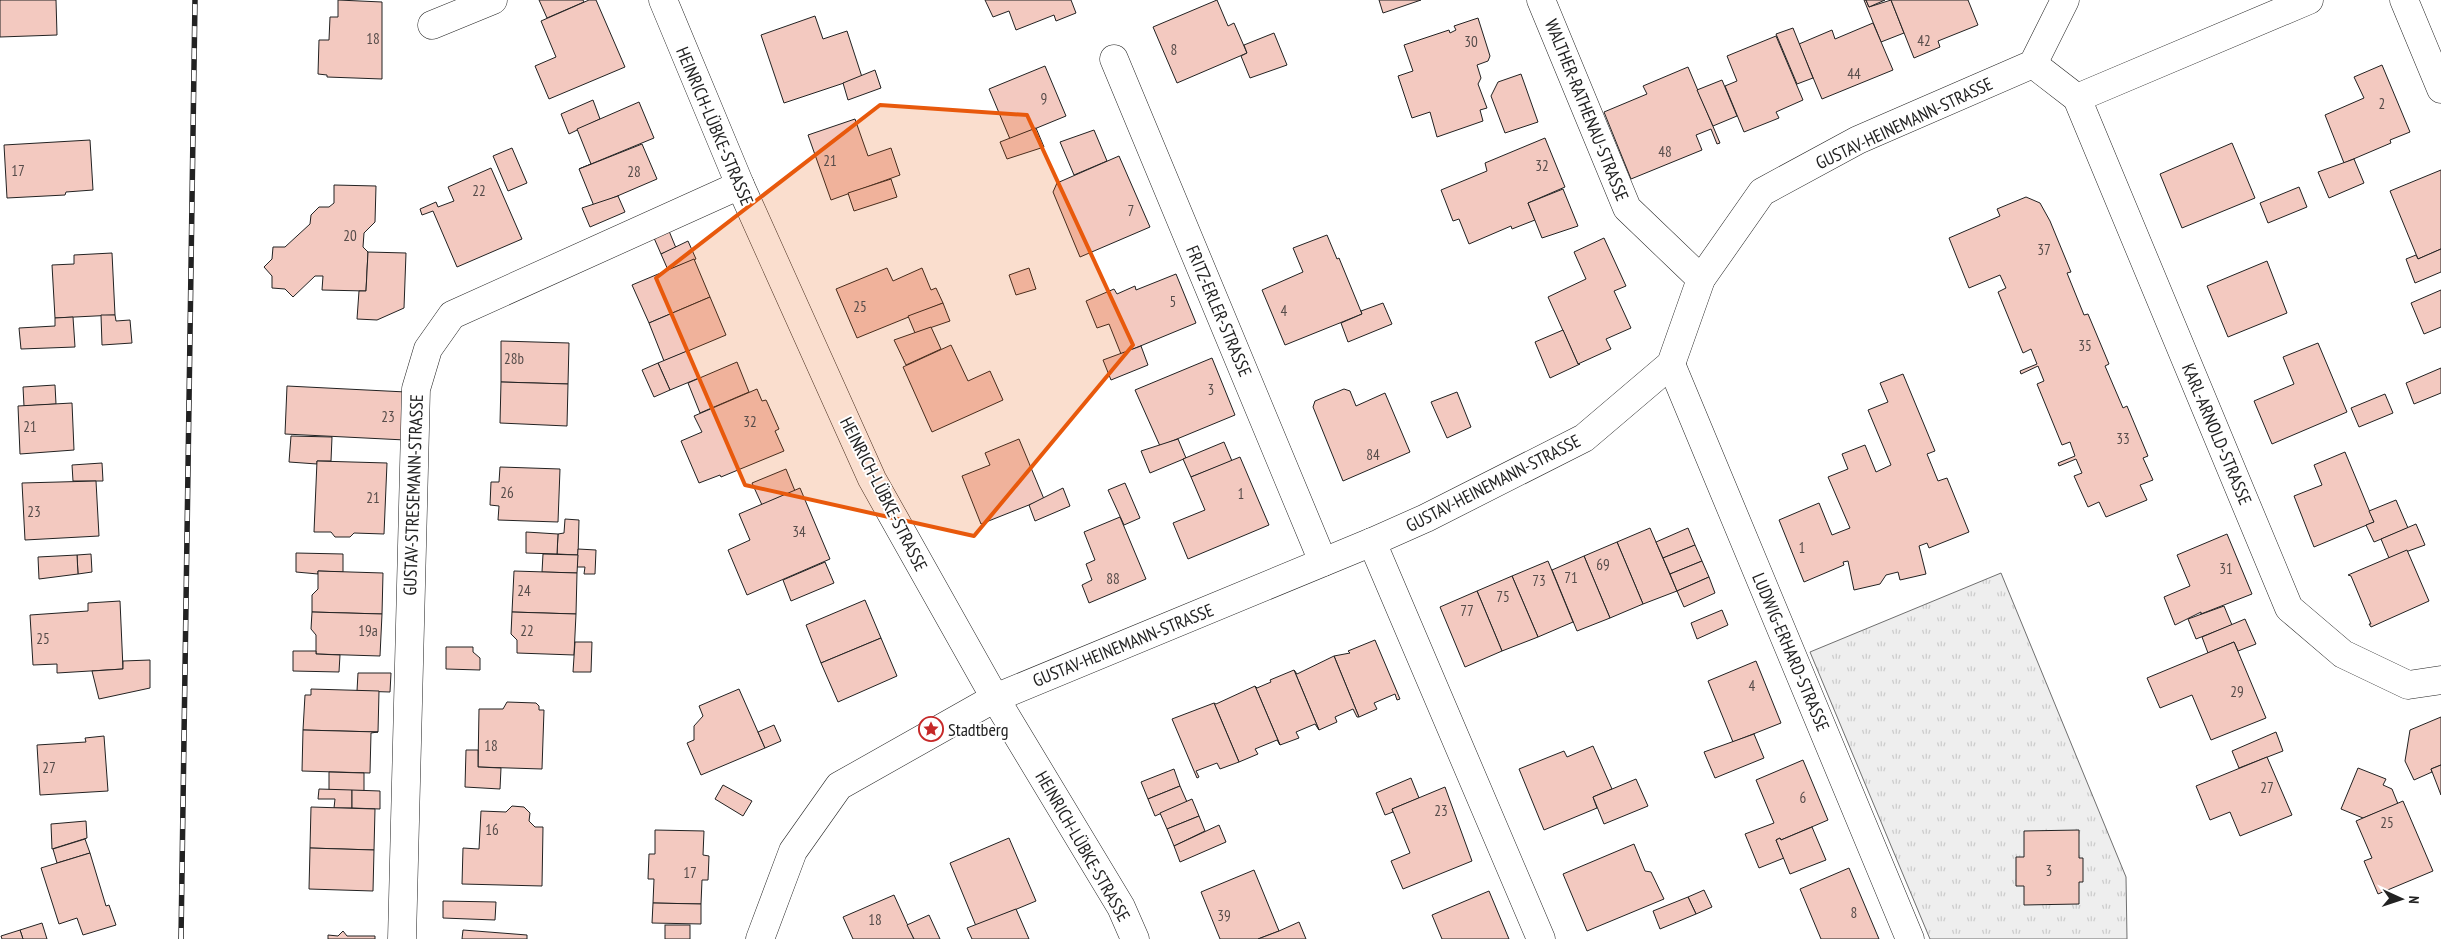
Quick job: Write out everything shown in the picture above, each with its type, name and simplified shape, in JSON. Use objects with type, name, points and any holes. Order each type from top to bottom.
[{"type":"street","points":[[432,25],[493,0]]},
{"type":"street","name":"HEINRICH-LÜBKE-STRASSE","points":[[663,0],[740,185],[872,479],[995,698],[1121,907],[1135,939]]},
{"type":"street","name":"WALTHER-RATHENAU-STRASSE","points":[[1541,0],[1627,208],[1701,279]]},
{"type":"street","points":[[2033,64],[2065,0]]},
{"type":"street","points":[[2076,98],[2309,0]]},
{"type":"street","points":[[2404,0],[2441,89]]},
{"type":"street","name":"FRITZ-ERLER-STRASSE","points":[[1114,59],[1323,562]]},
{"type":"street","name":"GUSTAV-HEINEMANN-STRASSE","points":[[760,939],[793,851],[839,786],[995,698],[1372,542],[1426,518],[1584,438],[1671,364],[1701,279],[1762,192],[1858,140],[2033,64]]},
{"type":"street","name":"KARL-ARNOLD-STRASSE","points":[[2033,64],[2076,98],[2289,608],[2343,654],[2408,685],[2441,680]]},
{"type":"street","name":"GUSTAV-STRESEMANN-STRASSE","points":[[402,939],[416,389],[428,350],[452,315],[740,185]]},
{"type":"street","name":"LUDWIG-ERHARD-STRASSE","points":[[1671,364],[1910,939]]},
{"type":"street","points":[[1372,542],[1541,939]]},
{"type":"highlighted area","points":[[880,105],[1027,115],[1133,345],[974,536],[745,485],[656,278]]},
{"type":"green space","points":[[2001,573],[2126,877],[2127,939],[1930,939],[1810,652]]},
{"type":"building","points":[[0,0],[56,0],[57,35],[0,37]]},
{"type":"building","points":[[338,0],[382,2],[382,79],[327,77],[327,75],[318,74],[319,40],[329,40],[330,17],[338,17]]},
{"type":"building","points":[[539,0],[583,0],[584,2],[547,18]]},
{"type":"building","points":[[589,0],[596,0],[625,67],[549,99],[535,66],[556,57],[541,21]]},
{"type":"building","points":[[985,0],[1071,0],[1076,13],[1056,21],[1054,15],[1016,30],[1009,11],[993,17]]},
{"type":"building","points":[[1217,0],[1228,26],[1234,23],[1247,53],[1177,83],[1153,27]]},
{"type":"building","points":[[1379,0],[1421,0],[1383,13]]},
{"type":"building","points":[[1864,0],[1866,0],[1869,7],[1891,0],[1904,33],[1881,42]]},
{"type":"building","points":[[1866,0],[1885,0],[1869,7]]},
{"type":"building","points":[[1891,0],[1968,0],[1978,25],[1938,41],[1940,47],[1914,58]]},
{"type":"building","points":[[815,16],[823,39],[847,31],[862,77],[784,103],[761,35]]},
{"type":"building","points":[[1478,18],[1490,56],[1488,61],[1477,65],[1481,78],[1478,84],[1487,108],[1480,110],[1483,121],[1437,137],[1430,112],[1412,118],[1398,76],[1413,71],[1404,45],[1449,30],[1450,33],[1456,30],[1454,26]]},
{"type":"building","points":[[1873,23],[1893,70],[1822,99],[1799,44],[1832,30],[1835,39]]},
{"type":"building","points":[[1793,28],[1813,78],[1797,84],[1776,34]]},
{"type":"building","points":[[1274,33],[1287,65],[1250,78],[1241,56],[1247,53],[1244,45]]},
{"type":"building","points":[[1776,36],[1803,100],[1776,112],[1779,118],[1744,132],[1725,86],[1737,81],[1727,56]]},
{"type":"building","points":[[2382,65],[2410,132],[2390,140],[2391,143],[2344,163],[2325,115],[2364,98],[2354,77]]},
{"type":"building","points":[[1045,66],[1066,116],[1010,139],[989,89]]},
{"type":"building","points":[[1688,67],[1720,143],[1717,144],[1711,129],[1696,135],[1702,150],[1631,179],[1604,112],[1647,94],[1643,86]]},
{"type":"building","points":[[875,70],[881,88],[848,100],[843,83]]},
{"type":"building","points":[[1521,74],[1538,122],[1505,133],[1491,96],[1498,82]]},
{"type":"building","points":[[1722,80],[1737,116],[1713,126],[1697,90]]},
{"type":"building","points":[[593,100],[600,119],[569,134],[561,114]]},
{"type":"building","points":[[639,102],[654,138],[579,169],[591,164],[577,129]]},
{"type":"building","points":[[855,119],[868,156],[891,148],[900,175],[831,200],[808,135]]},
{"type":"building","points":[[1036,128],[1044,147],[1007,159],[1000,142]]},
{"type":"building","points":[[1094,130],[1107,161],[1074,175],[1060,142]]},
{"type":"building","points":[[1545,138],[1565,187],[1528,203],[1535,220],[1512,229],[1511,226],[1469,244],[1459,219],[1453,221],[1441,190],[1487,171],[1485,163]]},
{"type":"building","points":[[90,140],[93,190],[66,192],[65,195],[7,198],[4,145]]},
{"type":"building","points":[[2232,143],[2255,198],[2182,228],[2160,174]]},
{"type":"building","points":[[642,144],[657,179],[594,206],[579,169]]},
{"type":"building","points":[[512,148],[527,183],[508,191],[493,156]]},
{"type":"building","points":[[1119,156],[1150,227],[1080,257],[1053,192],[1057,183]]},
{"type":"building","points":[[2354,159],[2364,183],[2329,198],[2318,172]]},
{"type":"building","points":[[491,168],[522,239],[457,267],[433,211],[422,215],[420,209],[436,202],[438,207],[454,201],[448,187]]},
{"type":"building","points":[[2441,170],[2441,249],[2418,259],[2390,191]]},
{"type":"building","points":[[891,179],[897,197],[854,211],[848,193]]},
{"type":"building","points":[[334,185],[376,186],[375,222],[364,233],[363,247],[368,252],[366,291],[322,290],[323,276],[315,276],[293,297],[285,289],[272,288],[272,276],[264,267],[272,259],[273,247],[285,247],[310,224],[311,215],[319,207],[329,207],[334,203]]},
{"type":"building","points":[[2299,187],[2307,207],[2268,223],[2260,203]]},
{"type":"building","points":[[1563,189],[1578,226],[1542,238],[1528,203]]},
{"type":"building","points":[[618,196],[625,212],[590,227],[582,208]]},
{"type":"building","points":[[2026,197],[2040,203],[2050,221],[2071,272],[2067,273],[2084,315],[2088,314],[2109,364],[2105,366],[2123,408],[2127,406],[2148,456],[2143,458],[2153,480],[2140,485],[2147,500],[2106,517],[2099,502],[2088,507],[2074,476],[2082,473],[2076,459],[2059,466],[2058,463],[2075,456],[2070,442],[2062,445],[2037,384],[2044,381],[2038,366],[2021,374],[2020,371],[2037,364],[2031,349],[2023,353],[1998,292],[2006,288],[2000,275],[1969,288],[1949,238],[2000,216],[1997,209]]},
{"type":"building","points":[[669,231],[676,248],[661,254],[654,238]]},
{"type":"building","points":[[1327,235],[1337,259],[1339,258],[1362,314],[1285,345],[1262,290],[1303,272],[1293,248]]},
{"type":"building","points":[[1604,238],[1626,286],[1614,291],[1631,328],[1606,339],[1611,349],[1578,364],[1548,297],[1586,279],[1574,252]]},
{"type":"building","points":[[688,241],[696,259],[668,270],[661,254]]},
{"type":"building","points":[[2441,249],[2441,272],[2415,283],[2406,259],[2416,255],[2418,259]]},
{"type":"building","points":[[368,252],[406,253],[404,308],[377,320],[357,319],[359,291],[366,291]]},
{"type":"building","points":[[112,253],[115,315],[55,318],[52,265],[74,264],[74,255]]},
{"type":"building","points":[[694,259],[710,297],[649,323],[632,285]]},
{"type":"building","points":[[2267,261],[2287,313],[2228,337],[2207,286]]},
{"type":"building","points":[[887,268],[893,281],[922,268],[931,290],[936,288],[943,303],[857,338],[836,289]]},
{"type":"building","points":[[1029,268],[1036,289],[1016,295],[1009,275]]},
{"type":"building","points":[[1176,274],[1196,323],[1121,354],[1109,324],[1097,328],[1086,301],[1114,289],[1117,294],[1135,286],[1136,290]]},
{"type":"building","points":[[2441,290],[2441,327],[2424,334],[2411,303]]},
{"type":"building","points":[[710,297],[726,335],[664,361],[649,323]]},
{"type":"building","points":[[943,303],[950,321],[915,333],[908,316]]},
{"type":"building","points":[[1383,303],[1392,324],[1348,342],[1341,323],[1362,314],[1361,311]]},
{"type":"building","points":[[101,315],[115,315],[116,321],[130,320],[132,343],[102,345]]},
{"type":"building","points":[[73,317],[75,347],[21,349],[19,328],[55,326],[55,318]]},
{"type":"building","points":[[931,327],[941,349],[906,365],[894,340]]},
{"type":"building","points":[[1563,330],[1578,364],[1580,364],[1550,378],[1535,342]]},
{"type":"building","points":[[501,341],[569,343],[568,384],[501,382]]},
{"type":"building","points":[[2318,343],[2347,412],[2272,444],[2254,401],[2294,384],[2283,357]]},
{"type":"building","points":[[951,345],[968,381],[990,371],[1003,400],[932,432],[903,367]]},
{"type":"building","points":[[1141,346],[1148,365],[1111,380],[1103,360]]},
{"type":"building","points":[[687,351],[699,378],[670,390],[658,363]]},
{"type":"building","points":[[1212,358],[1235,415],[1160,446],[1135,390]]},
{"type":"building","points":[[737,362],[749,392],[700,413],[688,383]]},
{"type":"building","points":[[658,363],[670,390],[654,397],[642,370]]},
{"type":"building","points":[[2441,368],[2441,393],[2414,404],[2406,383]]},
{"type":"building","points":[[1903,374],[1935,451],[1927,454],[1938,481],[1947,478],[1969,532],[1929,548],[1927,543],[1919,546],[1926,574],[1900,580],[1898,572],[1886,575],[1880,584],[1854,590],[1848,561],[1843,562],[1844,565],[1804,582],[1779,520],[1819,503],[1832,535],[1850,528],[1828,477],[1848,469],[1842,454],[1865,445],[1876,472],[1891,465],[1868,410],[1888,402],[1880,383]]},
{"type":"building","points":[[501,382],[568,384],[567,426],[500,423]]},
{"type":"building","points":[[55,385],[56,404],[24,406],[23,387]]},
{"type":"building","points":[[287,386],[406,392],[405,440],[285,434]]},
{"type":"building","points":[[757,389],[762,401],[766,400],[779,429],[775,431],[784,451],[721,477],[720,475],[699,483],[681,441],[702,432],[694,416]]},
{"type":"building","points":[[1344,389],[1350,391],[1356,406],[1385,393],[1410,452],[1343,481],[1313,407],[1315,401]]},
{"type":"building","points":[[1457,392],[1471,427],[1447,438],[1431,402]]},
{"type":"building","points":[[2385,394],[2393,413],[2359,427],[2351,408]]},
{"type":"building","points":[[72,403],[74,450],[20,454],[18,406]]},
{"type":"building","points":[[291,436],[332,437],[331,461],[317,461],[317,464],[289,462]]},
{"type":"building","points":[[1019,439],[1044,499],[981,524],[962,476],[990,465],[985,453]]},
{"type":"building","points":[[1178,439],[1186,458],[1150,473],[1141,451]]},
{"type":"building","points":[[1224,442],[1232,461],[1191,477],[1183,459]]},
{"type":"building","points":[[2345,452],[2374,522],[2314,547],[2294,496],[2322,485],[2314,465]]},
{"type":"building","points":[[1240,457],[1269,525],[1188,559],[1173,523],[1205,510],[1191,477]]},
{"type":"building","points":[[317,461],[387,463],[384,534],[354,533],[350,537],[335,537],[331,532],[314,532]]},
{"type":"building","points":[[102,463],[103,481],[73,481],[72,465]]},
{"type":"building","points":[[500,467],[560,469],[558,522],[498,520],[499,506],[490,505],[491,482],[499,482]]},
{"type":"building","points":[[786,469],[795,491],[762,505],[752,483]]},
{"type":"building","points":[[96,481],[99,536],[25,540],[22,483]]},
{"type":"building","points":[[1125,483],[1140,518],[1124,525],[1108,490]]},
{"type":"building","points":[[800,488],[830,559],[747,595],[728,550],[750,540],[739,514]]},
{"type":"building","points":[[1063,488],[1070,506],[1035,521],[1029,505]]},
{"type":"building","points":[[2396,500],[2408,528],[2374,542],[2366,525],[2374,522],[2369,511]]},
{"type":"building","points":[[1120,517],[1146,579],[1089,603],[1082,585],[1092,580],[1086,564],[1095,560],[1084,532]]},
{"type":"building","points":[[565,519],[579,520],[578,555],[557,554],[558,534],[564,533]]},
{"type":"building","points":[[2416,524],[2425,545],[2389,558],[2381,539]]},
{"type":"building","points":[[1650,528],[1677,591],[1643,604],[1617,542]]},
{"type":"building","points":[[1688,528],[1695,545],[1663,558],[1656,542]]},
{"type":"building","points":[[526,532],[558,534],[557,554],[526,553]]},
{"type":"building","points":[[2227,534],[2252,594],[2201,614],[2201,612],[2175,625],[2164,597],[2190,586],[2177,555]]},
{"type":"building","points":[[1617,542],[1643,604],[1610,618],[1584,556]]},
{"type":"building","points":[[1695,545],[1702,561],[1670,574],[1663,558]]},
{"type":"building","points":[[578,549],[596,550],[595,574],[584,574],[585,567],[577,567]]},
{"type":"building","points":[[2407,550],[2429,601],[2371,627],[2351,576],[2348,575]]},
{"type":"building","points":[[296,553],[343,554],[343,572],[318,571],[318,574],[296,572]]},
{"type":"building","points":[[91,554],[92,572],[78,574],[77,555]]},
{"type":"building","points":[[543,554],[578,555],[577,573],[542,572]]},
{"type":"building","points":[[77,555],[78,574],[39,579],[38,557]]},
{"type":"building","points":[[1584,556],[1610,618],[1577,631],[1552,570]]},
{"type":"building","points":[[1548,561],[1573,622],[1538,637],[1512,576]]},
{"type":"building","points":[[1702,561],[1709,577],[1677,591],[1670,574]]},
{"type":"building","points":[[825,562],[834,583],[791,601],[783,580]]},
{"type":"building","points":[[318,571],[383,573],[382,614],[312,612],[312,595],[318,589]]},
{"type":"building","points":[[514,571],[577,573],[576,614],[512,612]]},
{"type":"building","points":[[1512,576],[1538,637],[1502,651],[1477,591]]},
{"type":"building","points":[[1709,577],[1715,593],[1684,607],[1677,591]]},
{"type":"building","points":[[1477,591],[1502,651],[1465,667],[1440,607]]},
{"type":"building","points":[[865,600],[881,638],[821,663],[806,625]]},
{"type":"building","points":[[120,601],[123,669],[57,673],[57,664],[33,665],[30,615],[88,611],[88,603]]},
{"type":"building","points":[[2224,606],[2232,625],[2196,639],[2188,619]]},
{"type":"building","points":[[1722,610],[1728,625],[1697,639],[1691,623]]},
{"type":"building","points":[[312,612],[382,614],[380,656],[316,654],[316,635],[311,629]]},
{"type":"building","points":[[512,612],[576,614],[574,655],[517,653],[517,640],[511,634]]},
{"type":"building","points":[[2245,619],[2256,644],[2238,651],[2234,642],[2208,653],[2202,637]]},
{"type":"building","points":[[881,638],[897,676],[838,702],[821,663]]},
{"type":"building","points":[[1375,640],[1400,699],[1397,700],[1395,694],[1374,703],[1377,709],[1359,717],[1334,656],[1350,653],[1348,651]]},
{"type":"building","points":[[575,642],[592,642],[591,672],[573,672]]},
{"type":"building","points":[[2234,642],[2266,718],[2211,740],[2192,695],[2160,708],[2147,678]]},
{"type":"building","points":[[446,647],[473,647],[473,652],[480,658],[480,670],[446,669]]},
{"type":"building","points":[[293,651],[316,651],[316,654],[340,655],[339,672],[293,671]]},
{"type":"building","points":[[1334,656],[1359,717],[1357,717],[1353,709],[1335,717],[1337,722],[1319,730],[1294,670],[1297,674]]},
{"type":"building","points":[[150,660],[150,688],[99,699],[92,671],[123,669],[123,661]]},
{"type":"building","points":[[1756,661],[1781,723],[1733,742],[1708,681]]},
{"type":"building","points":[[1294,670],[1319,730],[1315,724],[1296,732],[1299,738],[1280,745],[1255,686],[1257,688],[1271,682],[1270,680]]},
{"type":"building","points":[[358,673],[391,673],[390,692],[357,691]]},
{"type":"building","points":[[1255,686],[1280,745],[1277,740],[1255,749],[1258,754],[1239,762],[1214,703],[1216,704]]},
{"type":"building","points":[[311,689],[379,691],[378,732],[303,730],[305,695],[311,695]]},
{"type":"building","points":[[739,689],[765,748],[701,775],[687,743],[694,740],[694,726],[703,716],[699,706]]},
{"type":"building","points":[[507,702],[536,703],[539,706],[539,710],[544,710],[542,769],[478,767],[479,709],[503,709]]},
{"type":"building","points":[[1214,703],[1239,762],[1220,769],[1217,763],[1196,771],[1199,777],[1197,778],[1172,719]]},
{"type":"building","points":[[2441,717],[2441,765],[2431,769],[2432,772],[2414,780],[2405,761],[2410,730]]},
{"type":"building","points":[[774,725],[781,741],[765,748],[758,732]]},
{"type":"building","points":[[303,730],[378,732],[371,733],[370,773],[302,771]]},
{"type":"building","points":[[2276,732],[2283,751],[2239,768],[2232,751]]},
{"type":"building","points":[[1754,734],[1764,758],[1715,778],[1704,752]]},
{"type":"building","points":[[104,736],[108,791],[40,795],[37,745],[86,742],[85,738]]},
{"type":"building","points":[[1593,746],[1612,789],[1593,797],[1597,808],[1544,830],[1519,769],[1564,751],[1567,757]]},
{"type":"building","points":[[466,750],[478,750],[478,767],[501,768],[500,789],[465,787]]},
{"type":"building","points":[[2267,757],[2292,815],[2240,836],[2230,812],[2210,820],[2196,786]]},
{"type":"building","points":[[1803,760],[1828,820],[1781,840],[1780,838],[1776,840],[1784,858],[1759,868],[1745,834],[1774,823],[1756,780]]},
{"type":"building","points":[[2441,765],[2441,795],[2431,769]]},
{"type":"building","points":[[2358,768],[2386,779],[2383,785],[2392,789],[2398,804],[2363,818],[2341,809]]},
{"type":"building","points":[[1174,769],[1180,786],[1148,799],[1141,782]]},
{"type":"building","points":[[329,772],[364,773],[364,791],[329,790]]},
{"type":"building","points":[[1411,778],[1419,798],[1392,809],[1393,812],[1385,815],[1376,793]]},
{"type":"building","points":[[1636,779],[1648,806],[1604,824],[1593,797]]},
{"type":"building","points":[[723,785],[752,801],[743,816],[715,799]]},
{"type":"building","points":[[1180,786],[1187,802],[1155,816],[1148,799]]},
{"type":"building","points":[[1445,787],[1472,861],[1403,889],[1391,861],[1410,853],[1392,809]]},
{"type":"building","points":[[319,789],[352,790],[352,808],[334,808],[335,799],[318,799]]},
{"type":"building","points":[[352,790],[380,791],[380,809],[352,808]]},
{"type":"building","points":[[1192,799],[1199,816],[1167,829],[1160,813]]},
{"type":"building","points":[[2403,801],[2433,871],[2378,894],[2364,861],[2372,858],[2356,821]]},
{"type":"building","points":[[512,806],[524,807],[530,813],[529,821],[535,827],[543,827],[542,886],[462,884],[463,848],[479,849],[481,811],[506,812]]},
{"type":"building","points":[[311,807],[375,809],[374,850],[310,848]]},
{"type":"building","points":[[1199,816],[1205,831],[1174,846],[1167,829]]},
{"type":"building","points":[[86,821],[87,838],[52,849],[51,824]]},
{"type":"building","points":[[1219,825],[1226,842],[1180,862],[1174,846]]},
{"type":"building","points":[[1812,827],[1826,860],[1790,874],[1776,840],[1780,838],[1781,840]]},
{"type":"building","points":[[655,830],[704,831],[703,855],[709,856],[708,880],[702,880],[701,904],[653,903],[654,879],[648,879],[649,854],[655,854]]},
{"type":"building","points":[[2079,830],[2079,858],[2083,858],[2083,882],[2079,882],[2079,904],[2024,905],[2024,886],[2016,886],[2016,857],[2024,857],[2024,831]]},
{"type":"building","points":[[1009,838],[1036,901],[976,926],[950,863]]},
{"type":"building","points":[[85,839],[90,853],[57,863],[53,849]]},
{"type":"building","points":[[1634,844],[1645,871],[1651,872],[1664,899],[1587,931],[1563,874]]},
{"type":"building","points":[[310,848],[374,850],[373,891],[309,889]]},
{"type":"building","points":[[90,853],[106,906],[109,905],[116,925],[83,935],[77,918],[59,924],[41,868]]},
{"type":"building","points":[[1849,868],[1879,939],[1821,939],[1800,889]]},
{"type":"building","points":[[1254,870],[1279,931],[1258,939],[1220,939],[1201,892]]},
{"type":"building","points":[[1704,890],[1712,907],[1696,914],[1688,897]]},
{"type":"building","points":[[1489,891],[1509,939],[1442,939],[1432,915]]},
{"type":"building","points":[[894,895],[914,939],[853,939],[843,917]]},
{"type":"building","points":[[1688,897],[1696,914],[1660,929],[1653,911]]},
{"type":"building","points":[[443,901],[496,902],[495,920],[443,918]]},
{"type":"building","points":[[653,903],[701,904],[701,924],[652,923]]},
{"type":"building","points":[[1016,909],[1029,939],[972,939],[967,928]]},
{"type":"building","points":[[929,915],[940,939],[914,939],[907,925]]},
{"type":"building","points":[[1299,922],[1306,939],[1258,939],[1279,931]]},
{"type":"building","points":[[42,923],[47,939],[23,939],[20,930]]},
{"type":"building","points":[[665,925],[690,925],[690,939],[665,939]]},
{"type":"building","points":[[20,930],[23,939],[2,939],[1,936]]},
{"type":"building","points":[[463,930],[527,935],[527,939],[462,939]]},
{"type":"building","points":[[343,931],[347,936],[375,936],[375,939],[328,939],[328,935],[338,936]]},
{"type":"railway","points":[[181,939],[195,0]]},
{"type":"place","name":"Stadtberg","points":[[931,729]]}]
